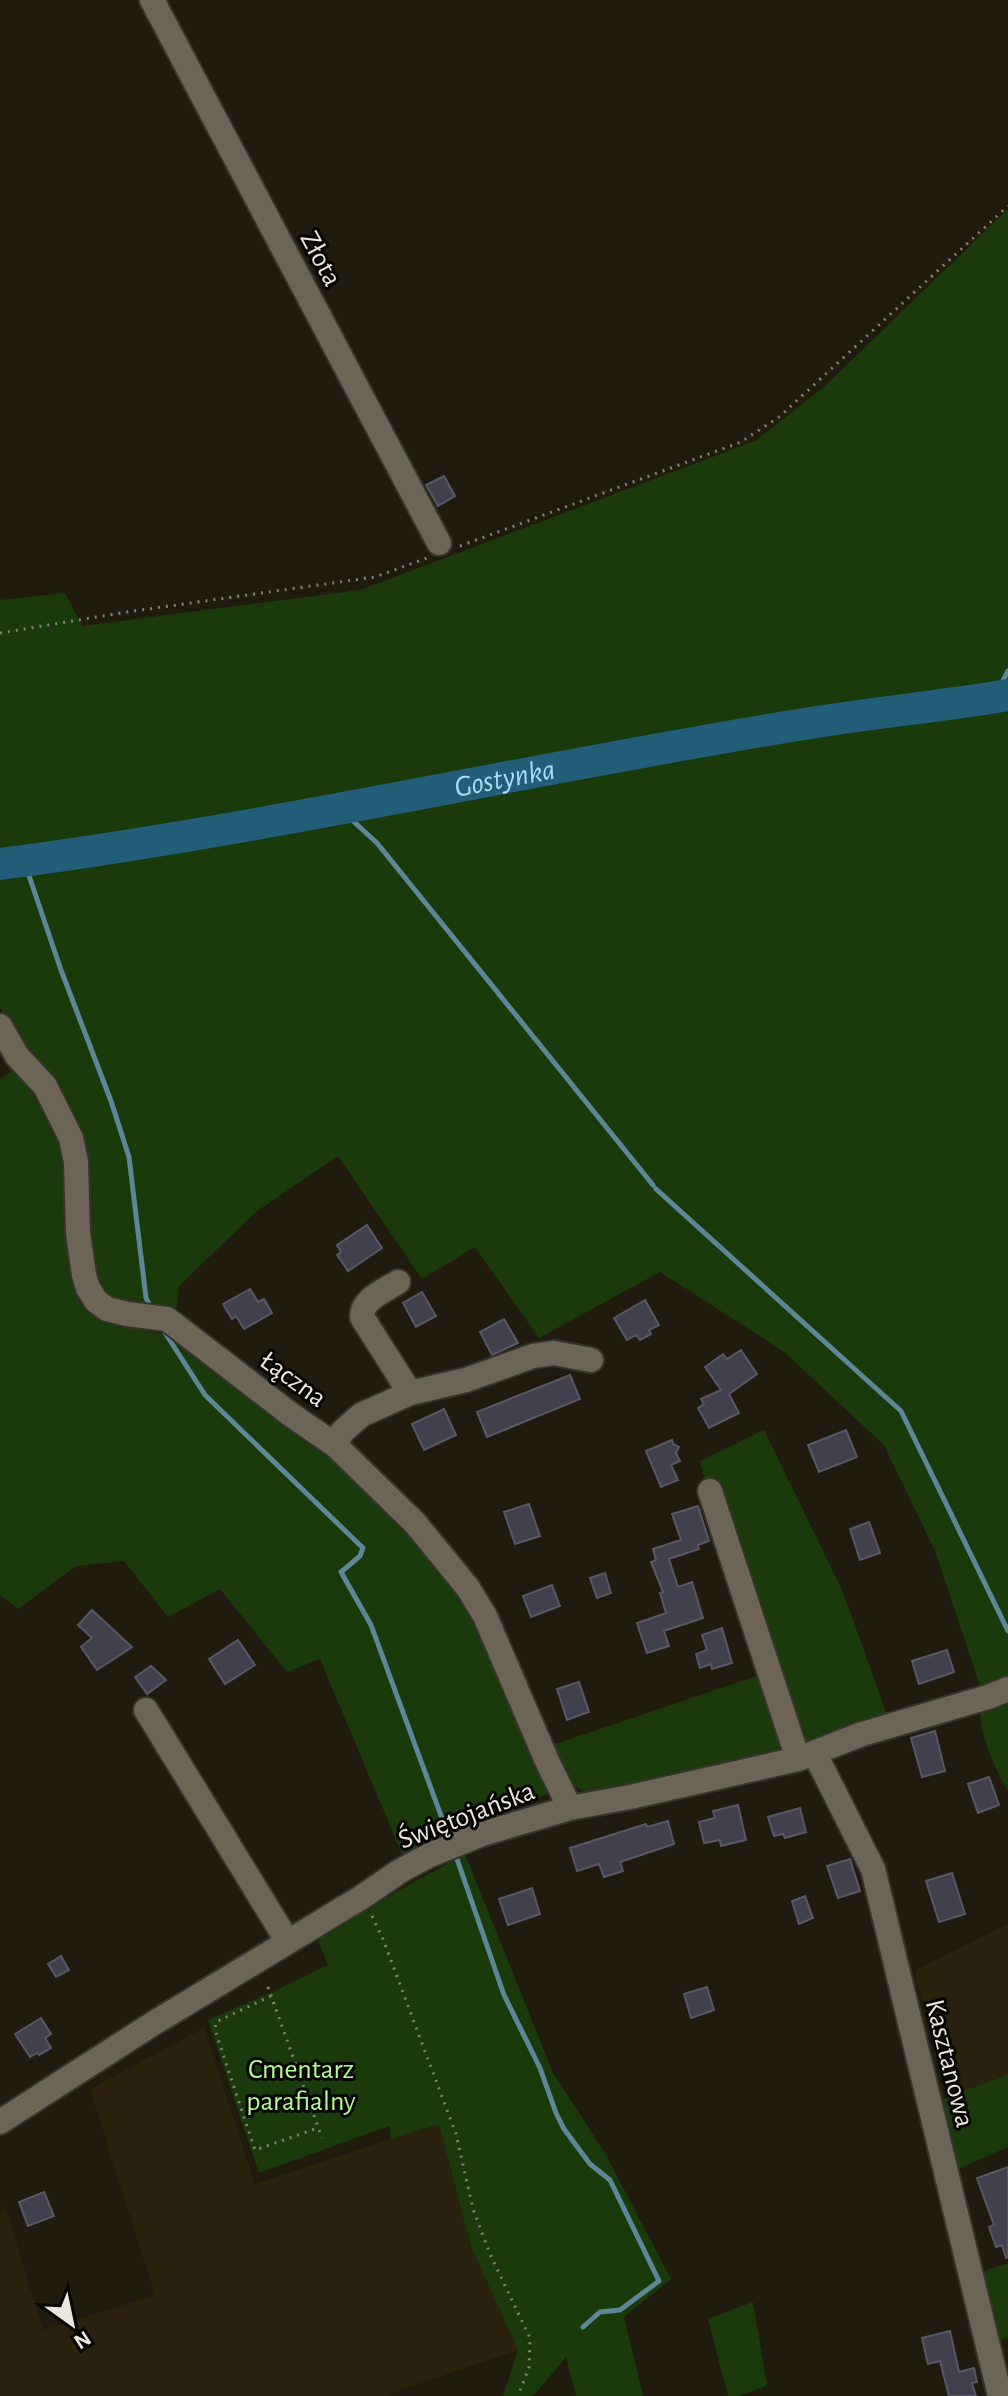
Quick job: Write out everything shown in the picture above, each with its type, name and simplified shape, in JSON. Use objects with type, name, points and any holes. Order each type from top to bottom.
[{"type":"street","name":"Złota","points":[[152,0],[442,549]]},
{"type":"street","name":"Łączna","points":[[0,1026],[9,1063],[45,1086],[71,1138],[76,1162],[78,1233],[84,1275],[96,1301],[107,1309],[167,1319],[335,1445],[415,1523],[468,1588],[485,1616],[570,1808]]},
{"type":"street","points":[[398,1282],[367,1302],[362,1317],[410,1393]]},
{"type":"street","points":[[335,1445],[342,1432],[361,1415],[410,1393],[466,1380],[533,1356],[554,1353],[591,1360]]},
{"type":"street","name":"Kasztanowa","points":[[710,1491],[806,1756],[873,1869],[997,2337],[1000,2396]]},
{"type":"street","name":"Świętojańska","points":[[0,2122],[154,2023],[430,1855],[482,1834],[570,1808],[806,1756],[862,1734],[1008,1689]]},
{"type":"street","points":[[146,1710],[288,1942]]},
{"type":"path","points":[[0,633],[375,577],[442,549],[741,442],[779,417],[1008,206]]},
{"type":"path","points":[[362,1897],[383,1939],[456,2134],[473,2209],[490,2254],[530,2338],[529,2367],[518,2396]]},
{"type":"path","points":[[268,1987],[322,2138]]},
{"type":"path","points":[[271,1996],[216,2022],[215,2030],[255,2150],[318,2128]]},
{"type":"shaded area","points":[[1008,1924],[1008,2075],[951,2095],[914,1971]]},
{"type":"shaded area","points":[[204,2028],[255,2184],[439,2123],[471,2247],[518,2350],[384,2396],[0,2396],[0,2212],[5,2206],[43,2330],[155,2295],[90,2089]]},
{"type":"green space","points":[[1008,209],[1008,1676],[981,1689],[935,1551],[884,1445],[783,1351],[660,1272],[539,1338],[475,1247],[422,1279],[338,1156],[257,1211],[179,1286],[176,1313],[112,1301],[94,1278],[45,1073],[2,1013],[0,1005],[0,600],[65,593],[82,626],[360,590],[755,441],[825,386]]},
{"type":"green space","points":[[14,1070],[35,1085],[68,1147],[78,1296],[110,1324],[174,1336],[337,1453],[451,1575],[489,1636],[549,1793],[404,1859],[320,1659],[287,1672],[220,1589],[168,1617],[124,1561],[76,1566],[18,1609],[0,1595],[0,1079]]},
{"type":"green space","points":[[764,1430],[843,1592],[888,1718],[784,1753],[599,1795],[578,1788],[561,1773],[549,1746],[760,1675],[700,1461]]},
{"type":"green space","points":[[1008,1698],[1008,1791],[988,1750],[980,1707]]},
{"type":"green space","name":"Cmentarz parafialny","points":[[465,1854],[553,2073],[605,2153],[671,2279],[624,2317],[643,2396],[576,2396],[566,2357],[533,2396],[503,2396],[518,2350],[471,2247],[439,2124],[391,2139],[389,2126],[259,2173],[208,2020],[328,1965],[316,1936]]},
{"type":"green space","points":[[1008,2075],[1008,2147],[951,2172],[938,2103],[951,2095]]},
{"type":"green space","points":[[1008,2263],[1008,2338],[992,2343],[976,2274]]},
{"type":"green space","points":[[753,2302],[767,2386],[739,2396],[728,2396],[708,2319]]},
{"type":"building","points":[[444,476],[455,496],[438,506],[426,485]]},
{"type":"building","points":[[367,1225],[382,1248],[348,1271],[337,1255],[341,1252],[337,1245]]},
{"type":"building","points":[[250,1289],[258,1302],[264,1299],[272,1313],[244,1329],[236,1316],[232,1319],[223,1304]]},
{"type":"building","points":[[422,1292],[436,1316],[416,1327],[403,1303]]},
{"type":"building","points":[[645,1300],[659,1325],[640,1340],[636,1335],[627,1340],[614,1318]]},
{"type":"building","points":[[504,1319],[518,1343],[492,1355],[480,1332]]},
{"type":"building","points":[[741,1350],[757,1374],[729,1394],[739,1413],[709,1428],[698,1408],[704,1404],[701,1399],[721,1390],[705,1367],[723,1354],[727,1359]]},
{"type":"building","points":[[570,1375],[580,1399],[487,1437],[477,1412]]},
{"type":"building","points":[[444,1409],[456,1435],[424,1450],[412,1424]]},
{"type":"building","points":[[846,1430],[857,1457],[819,1472],[808,1445]]},
{"type":"building","points":[[672,1440],[679,1447],[676,1453],[680,1461],[671,1465],[678,1480],[661,1487],[646,1451]]},
{"type":"building","points":[[529,1504],[540,1536],[515,1544],[504,1512]]},
{"type":"building","points":[[698,1506],[709,1541],[698,1545],[699,1549],[669,1559],[678,1587],[692,1582],[703,1618],[664,1631],[669,1646],[647,1653],[637,1623],[666,1613],[660,1593],[663,1592],[651,1562],[656,1560],[653,1549],[681,1540],[672,1514]]},
{"type":"building","points":[[869,1522],[880,1553],[860,1560],[850,1529]]},
{"type":"building","points":[[605,1573],[611,1593],[597,1598],[590,1578]]},
{"type":"building","points":[[552,1585],[560,1606],[531,1617],[523,1596]]},
{"type":"building","points":[[92,1610],[132,1647],[97,1670],[81,1647],[92,1638],[78,1625]]},
{"type":"building","points":[[722,1628],[732,1663],[712,1669],[711,1664],[700,1668],[696,1654],[707,1650],[702,1635]]},
{"type":"building","points":[[238,1640],[255,1665],[225,1684],[209,1659]]},
{"type":"building","points":[[947,1650],[954,1672],[919,1684],[912,1661]]},
{"type":"building","points":[[151,1666],[166,1680],[147,1694],[135,1677]]},
{"type":"building","points":[[579,1682],[589,1712],[567,1720],[557,1689]]},
{"type":"building","points":[[935,1731],[945,1771],[922,1777],[911,1738]]},
{"type":"building","points":[[989,1777],[999,1805],[978,1813],[968,1784]]},
{"type":"building","points":[[738,1805],[746,1840],[721,1846],[720,1840],[704,1843],[699,1822],[715,1818],[713,1811]]},
{"type":"building","points":[[800,1808],[806,1832],[785,1838],[783,1834],[774,1836],[768,1817]]},
{"type":"building","points":[[668,1821],[674,1844],[620,1862],[623,1871],[604,1877],[599,1864],[577,1871],[570,1848],[646,1824],[647,1827]]},
{"type":"building","points":[[850,1859],[860,1891],[838,1898],[827,1866]]},
{"type":"building","points":[[952,1873],[965,1914],[939,1922],[926,1881]]},
{"type":"building","points":[[532,1888],[540,1914],[508,1925],[499,1899]]},
{"type":"building","points":[[805,1896],[813,1918],[799,1924],[792,1901]]},
{"type":"building","points":[[61,1956],[69,1970],[56,1977],[48,1964]]},
{"type":"building","points":[[707,1987],[714,2010],[691,2018],[684,1994]]},
{"type":"building","points":[[41,2018],[51,2034],[45,2038],[51,2048],[30,2057],[15,2034]]},
{"type":"building","points":[[1008,2167],[1006,2258],[1002,2245],[996,2247],[989,2227],[994,2225],[977,2178]]},
{"type":"building","points":[[44,2192],[54,2216],[28,2226],[19,2202]]},
{"type":"building","points":[[950,2331],[959,2372],[974,2368],[977,2382],[972,2383],[976,2396],[949,2396],[940,2361],[928,2364],[922,2338]]},
{"type":"waterway","points":[[994,698],[1008,671]]},
{"type":"waterway","name":"Gostynka","points":[[0,864],[200,834],[798,725],[1008,695]]},
{"type":"waterway","points":[[339,808],[377,843],[653,1185]]},
{"type":"waterway","points":[[24,861],[129,1157],[146,1298],[150,1306]]},
{"type":"waterway","points":[[656,1189],[901,1411],[1008,1631]]},
{"type":"waterway","points":[[162,1328],[205,1395],[363,1548],[360,1556],[341,1572],[371,1625],[447,1832]]},
{"type":"waterway","points":[[456,1856],[504,1995],[540,2068],[556,2113],[590,2164],[610,2180],[659,2281],[620,2310],[600,2312],[583,2327]]}]
